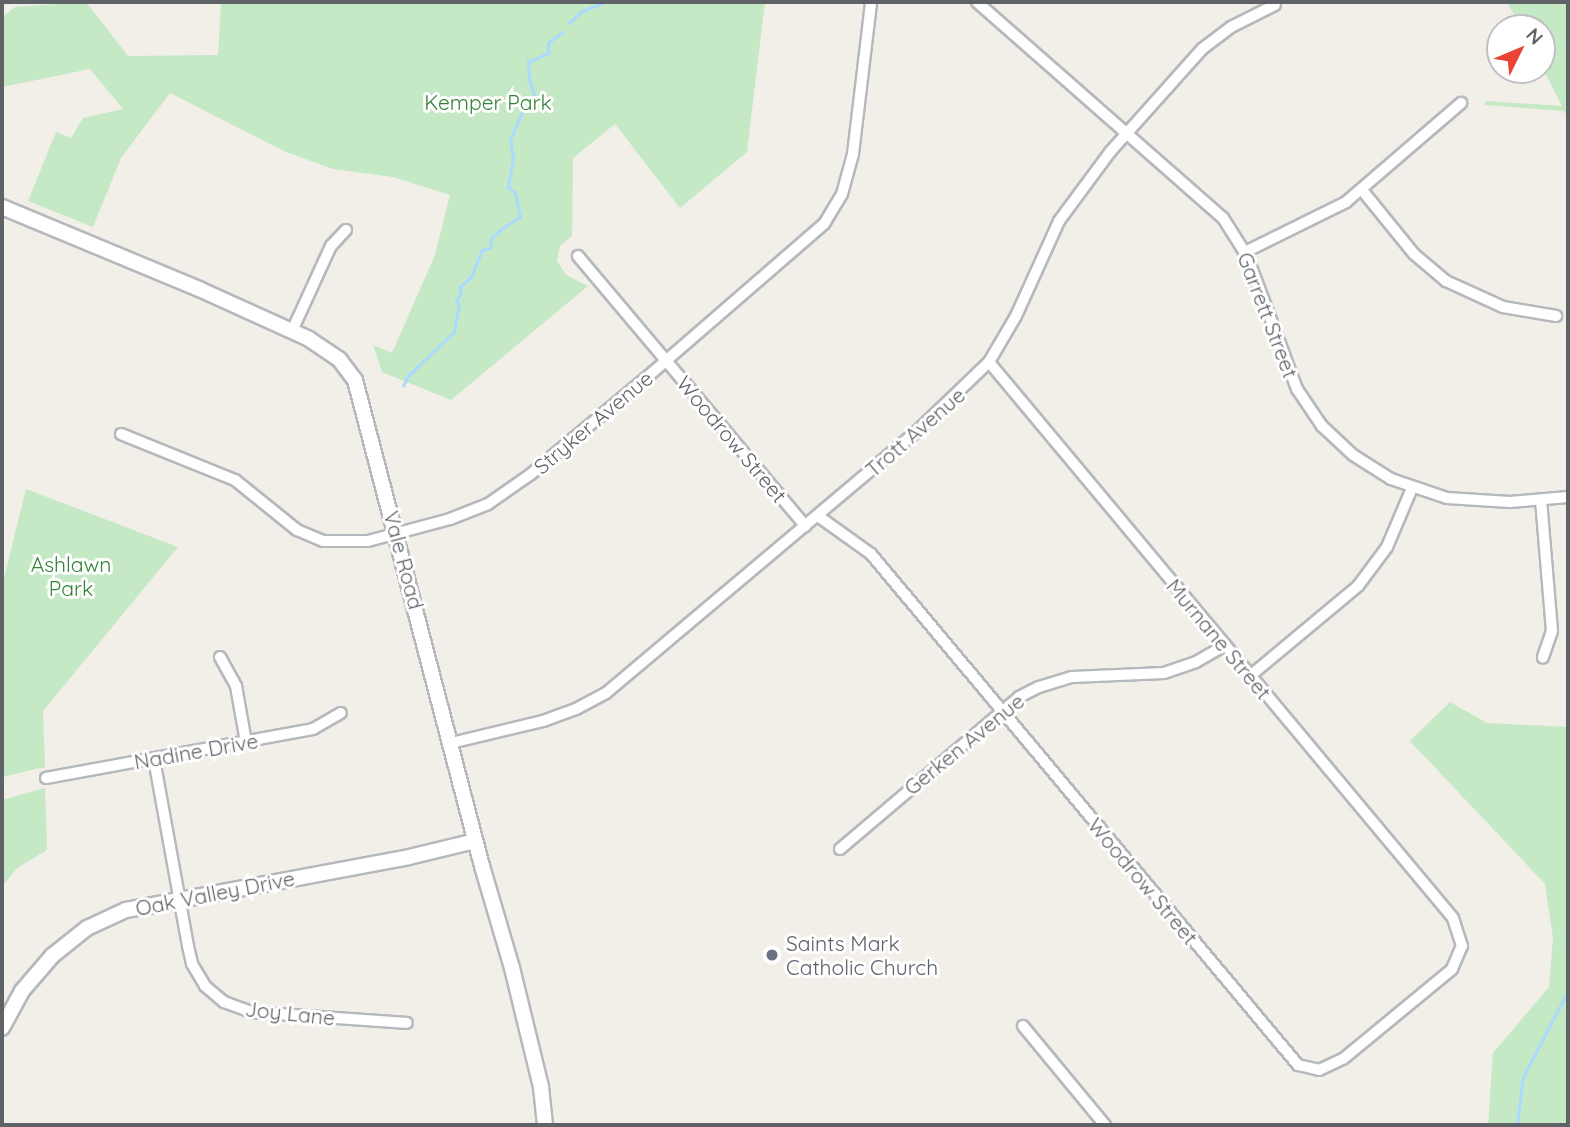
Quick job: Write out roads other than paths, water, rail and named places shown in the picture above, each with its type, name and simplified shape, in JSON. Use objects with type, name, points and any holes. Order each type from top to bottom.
[{"type":"main road","name":"Vale Road","points":[[2,207],[200,289],[292,331],[332,354],[355,380],[475,841],[532,1045],[545,1125]]},
{"type":"main road","name":"Oak Valley Drive","points":[[2,1028],[37,972],[68,942],[87,928],[126,910],[409,857],[475,841]]},
{"type":"street","name":"Stryker Avenue","points":[[121,434],[235,480],[284,520],[310,536],[354,543],[397,534],[488,504],[509,491],[666,361],[811,237],[834,209],[848,178],[853,154],[871,2]]},
{"type":"street","name":"Garrett Street","points":[[976,2],[1209,204],[1236,235],[1245,252],[1288,370],[1309,408],[1353,455],[1412,488],[1447,498],[1541,500],[1568,497]]},
{"type":"street","name":"Trott Avenue","points":[[451,743],[543,721],[576,709],[606,693],[915,433],[989,362],[1016,316],[1065,212],[1089,178],[1208,44],[1231,27],[1275,5]]},
{"type":"street","points":[[1245,252],[1323,216],[1362,190],[1461,103]]},
{"type":"street","points":[[1362,190],[1414,254],[1446,281],[1503,307],[1556,316]]},
{"type":"street","points":[[292,331],[331,246],[346,230]]},
{"type":"street","name":"Woodrow Street","points":[[578,256],[806,526]]},
{"type":"street","name":"Murnane Street","points":[[989,362],[1450,914]]},
{"type":"street","points":[[1250,676],[1358,586],[1387,547],[1412,488]]},
{"type":"street","points":[[1541,500],[1552,631],[1544,657]]},
{"type":"street","name":"Woodrow Street","points":[[818,516],[871,554],[1297,1065],[1319,1070],[1343,1059],[1452,969],[1462,946],[1458,927],[1450,914]]},
{"type":"street","name":"Gerken Avenue","points":[[840,849],[1019,696],[1056,681],[1091,676],[1164,673],[1196,662],[1225,645]]},
{"type":"street","points":[[220,657],[236,686],[246,742]]},
{"type":"street","name":"Nadine Drive","points":[[46,778],[313,729],[341,713]]},
{"type":"street","name":"Joy Lane","points":[[154,759],[192,964],[205,986],[224,1002],[263,1013],[407,1023]]},
{"type":"street","points":[[1023,1026],[1105,1125]]},
{"type":"waterway","points":[[569,23],[582,11],[606,2]]},
{"type":"waterway","points":[[403,386],[409,375],[454,332],[459,305],[456,301],[461,293],[459,288],[471,277],[482,250],[490,248],[491,239],[520,217],[515,193],[508,187],[513,158],[510,140],[522,112],[536,101],[529,80],[528,62],[548,53],[548,43],[562,32]]},
{"type":"waterway","points":[[1517,1125],[1523,1077],[1568,991]]},
{"type":"place","name":"Saints Mark Catholic Church","points":[[772,955]]},
{"type":"park label","name":"Kemper Park","points":[[488,102]]},
{"type":"park label","name":"Ashlawn Park","points":[[71,576]]}]
